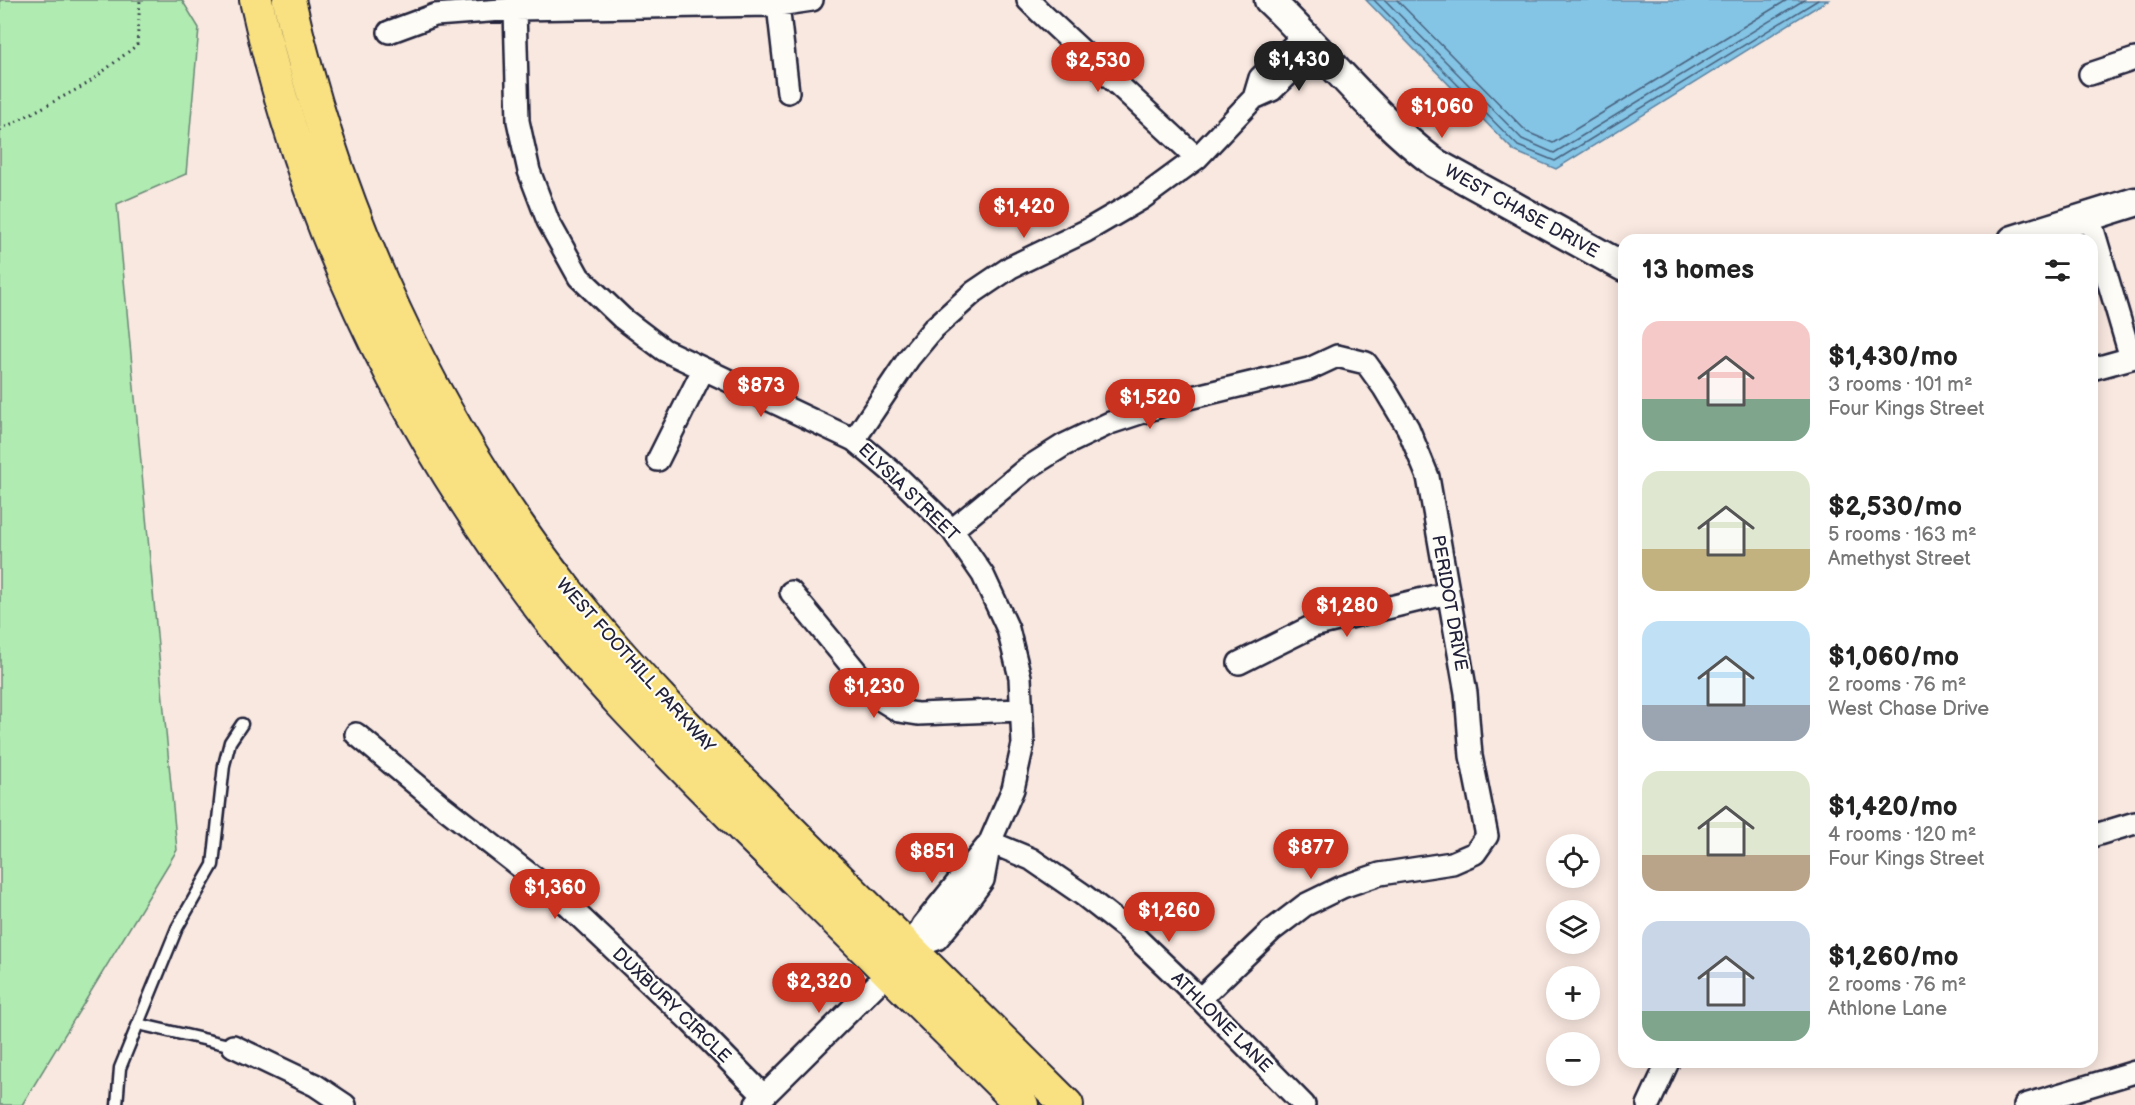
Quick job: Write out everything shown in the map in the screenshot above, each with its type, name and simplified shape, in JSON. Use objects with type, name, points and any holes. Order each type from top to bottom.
[{"type":"main road","name":"WEST FOOTHILL PARKWAY","points":[[256,0],[280,95],[327,233],[390,374],[436,456],[474,514],[540,607],[595,675],[663,747],[1022,1105]]},
{"type":"main road","name":"WEST FOOTHILL PARKWAY","points":[[289,0],[314,99],[358,228],[387,295],[424,370],[506,507],[565,588],[676,716],[1067,1105]]},
{"type":"street","points":[[389,32],[435,15],[515,9],[778,5],[812,0]]},
{"type":"street","points":[[1028,0],[1197,158]]},
{"type":"street","name":"WEST CHASE DRIVE","points":[[1269,0],[1311,40],[1408,142],[1435,163],[1618,264]]},
{"type":"street","points":[[778,5],[788,92]]},
{"type":"street","name":"ELYSIA STREET","points":[[515,9],[518,122],[529,171],[548,221],[579,277],[622,318],[664,350],[854,440],[898,477],[952,530],[983,575],[1008,629],[1020,676],[1023,744],[1013,789],[990,842],[983,880],[937,939],[910,950],[760,1100]]},
{"type":"street","points":[[854,440],[909,358],[933,329],[974,292],[1011,267],[1086,231],[1141,199],[1197,158],[1254,98],[1272,90],[1311,40]]},
{"type":"street","points":[[2090,74],[2135,59]]},
{"type":"street","points":[[2032,234],[2135,202]]},
{"type":"street","points":[[2089,216],[2095,234]]},
{"type":"street","points":[[2098,245],[2133,357],[2098,367]]},
{"type":"street","name":"PERIDOT DRIVE","points":[[952,530],[1026,469],[1064,445],[1110,423],[1176,401],[1309,369],[1337,356],[1366,363],[1408,428],[1428,477],[1466,693],[1472,756],[1487,836],[1475,854],[1452,863],[1380,874],[1341,887],[1305,905],[1270,931],[1200,999]]},
{"type":"street","points":[[658,460],[703,370]]},
{"type":"street","points":[[791,592],[878,698],[899,711],[918,714],[1021,710]]},
{"type":"street","points":[[1239,663],[1313,626],[1448,593]]},
{"type":"street","name":"DUXBURY CIRCLE","points":[[356,734],[441,805],[560,898],[690,1021],[760,1100]]},
{"type":"street","points":[[2098,834],[2135,823]]},
{"type":"street","name":"ATHLONE LANE","points":[[990,842],[1032,859],[1083,894],[1128,930],[1200,999],[1304,1105]]},
{"type":"street","points":[[233,1046],[315,1085],[345,1105]]},
{"type":"street","points":[[1648,1105],[1665,1068]]},
{"type":"street","points":[[2033,1104],[2135,1072]]},
{"type":"lane","points":[[117,1105],[120,1068],[177,928],[213,865],[224,765],[230,742],[243,724]]},
{"type":"lane","points":[[138,1024],[233,1046]]},
{"type":"path","points":[[0,130],[87,84],[137,45],[140,0]]},
{"type":"green space","points":[[0,0],[182,0],[199,28],[186,174],[117,204],[177,850],[22,1105],[0,1105]]},
{"type":"water","points":[[1366,0],[1828,0],[1556,169],[1514,151]]}]
